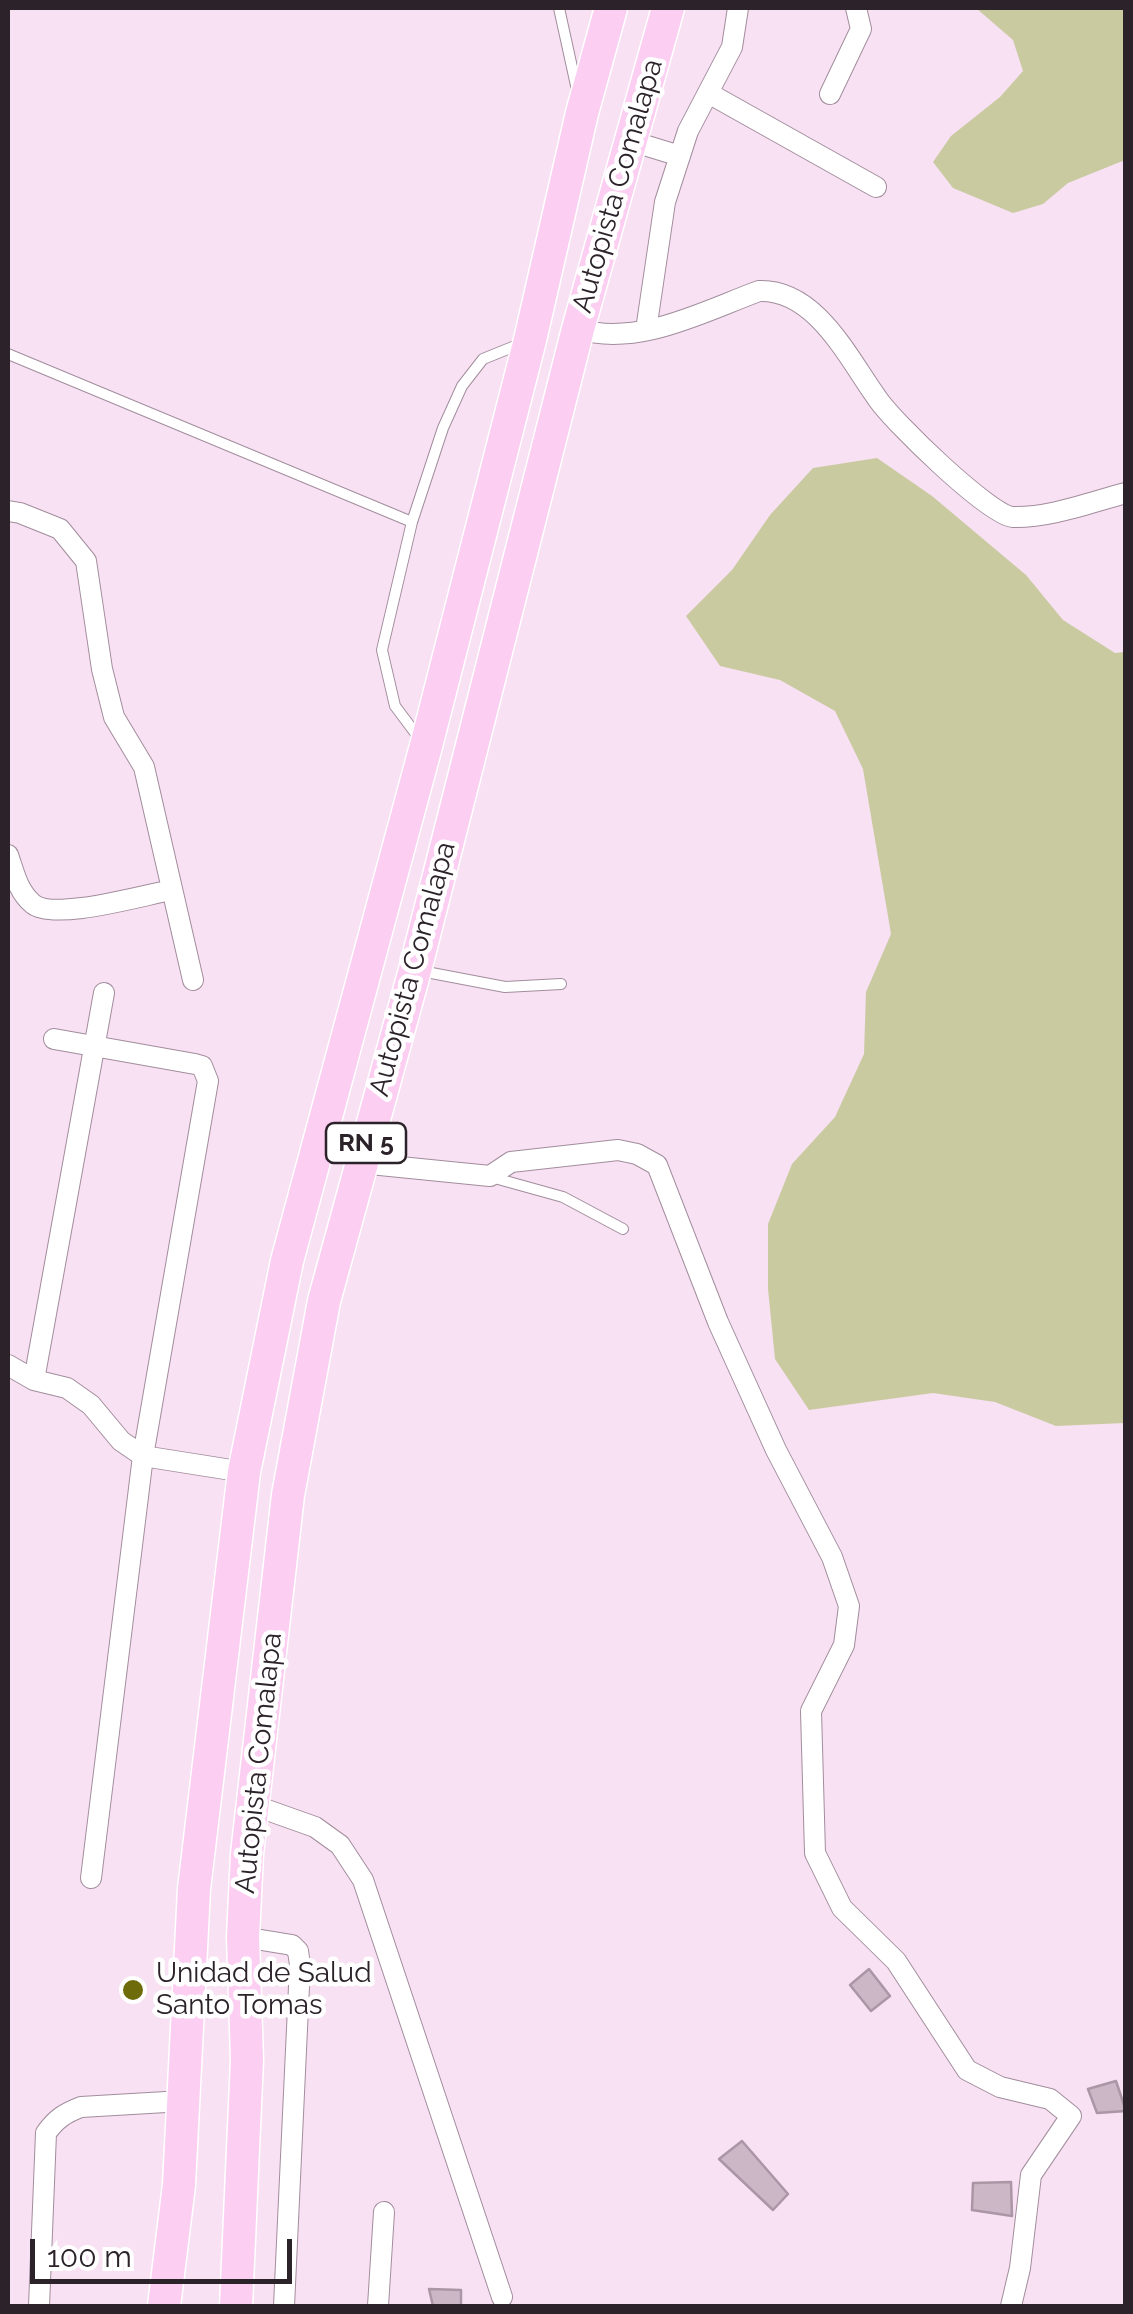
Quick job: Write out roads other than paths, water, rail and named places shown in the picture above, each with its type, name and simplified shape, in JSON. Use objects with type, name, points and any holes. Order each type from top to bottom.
[{"type":"highway","name":"Autopista Comalapa","points":[[164,2306],[179,2185],[194,1889],[244,1472],[287,1262],[426,746],[530,340],[582,113],[612,8]]},
{"type":"highway","name":"Autopista Comalapa","points":[[236,2306],[247,2060],[243,1937],[253,1806],[288,1495],[324,1301],[415,970],[578,329],[668,8]]},
{"type":"street","points":[[646,330],[665,202],[688,131],[732,48],[738,8]]},
{"type":"street","points":[[830,94],[861,29],[856,8]]},
{"type":"street","points":[[710,94],[876,188]]},
{"type":"street","points":[[631,142],[680,156]]},
{"type":"street","points":[[578,329],[603,336],[646,330],[758,291],[779,290],[818,318],[858,368],[878,401],[975,497],[1010,518],[1126,493]]},
{"type":"street","points":[[8,511],[60,530],[86,561],[102,669],[114,717],[144,767],[192,980]]},
{"type":"street","points":[[8,855],[23,894],[36,908],[58,911],[172,890]]},
{"type":"street","points":[[34,1380],[104,993]]},
{"type":"street","points":[[54,1039],[195,1064],[202,1066],[208,1081],[143,1456],[91,1878]]},
{"type":"street","points":[[360,1162],[490,1176],[511,1162],[618,1150],[637,1154],[656,1165],[718,1322],[776,1450],[832,1557],[849,1606],[844,1645],[811,1711],[815,1852],[842,1908],[896,1961],[966,2070],[1000,2087],[1050,2099],[1071,2116],[1032,2175],[1020,2268],[1010,2306]]},
{"type":"street","points":[[8,1365],[34,1380],[67,1388],[91,1405],[121,1440],[143,1456],[244,1472]]},
{"type":"street","points":[[253,1806],[316,1826],[340,1845],[363,1880],[502,2297]]},
{"type":"street","points":[[243,1937],[292,1946],[298,1951],[300,1965],[284,2306]]},
{"type":"street","points":[[39,2306],[46,2133],[67,2112],[81,2107],[183,2102]]},
{"type":"street","points":[[378,2306],[384,2212]]},
{"type":"lane","points":[[559,8],[582,113]]},
{"type":"lane","points":[[426,746],[395,706],[382,650],[412,522],[442,428],[462,386],[483,360],[530,340]]},
{"type":"lane","points":[[8,354],[412,522]]},
{"type":"lane","points":[[415,970],[505,987],[561,984]]},
{"type":"lane","points":[[490,1176],[564,1197],[623,1229]]},
{"type":"place","name":"Unidad de Salud Santo Tomas","points":[[133,1990]]}]
